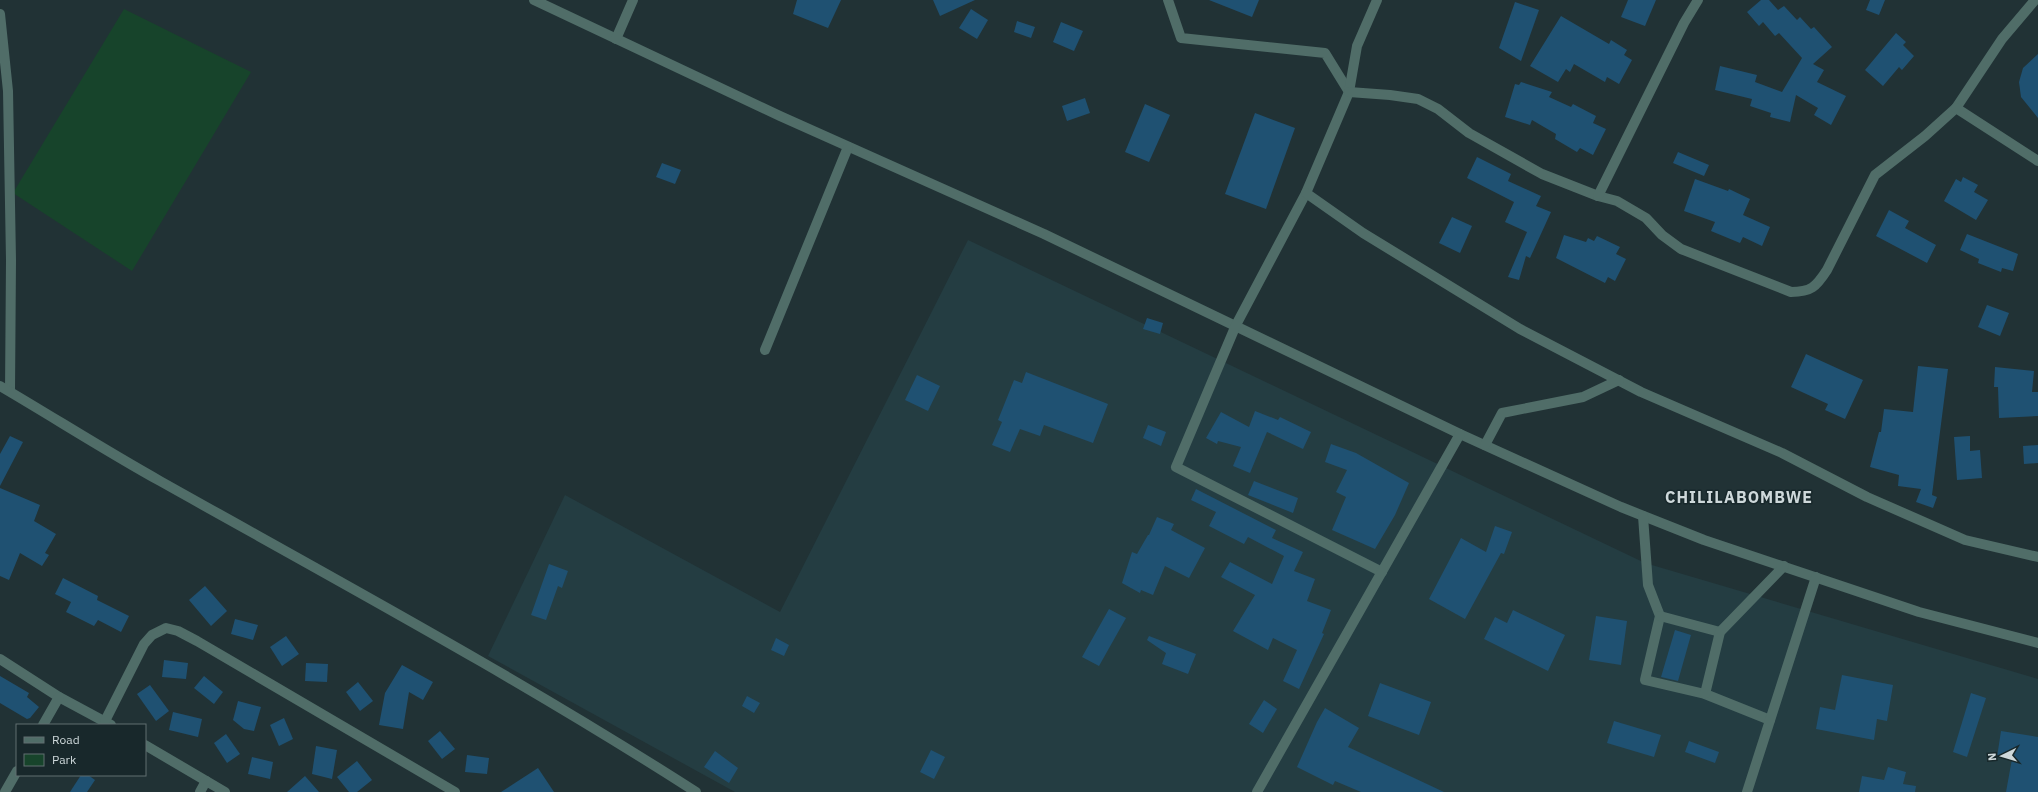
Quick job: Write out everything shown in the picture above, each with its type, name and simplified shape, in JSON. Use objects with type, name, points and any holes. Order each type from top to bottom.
[{"type":"street","points":[[534,0],[848,147],[1044,234],[1460,434],[1643,516],[1704,540],[1919,612],[2038,643]]},
{"type":"street","points":[[616,39],[633,0]]},
{"type":"street","points":[[1168,0],[1181,38],[1325,53],[1349,92]]},
{"type":"street","points":[[1377,0],[1357,46],[1349,92],[1306,193],[1236,325],[1176,467],[1382,572]]},
{"type":"street","points":[[1598,196],[1684,23],[1698,0]]},
{"type":"street","points":[[1349,92],[1418,99],[1438,109],[1469,134],[1542,174],[1598,196],[1617,201],[1646,218],[1662,235],[1681,249],[1790,292],[1804,292],[1817,285],[1875,175],[1925,136],[1956,108],[2002,39],[2035,0]]},
{"type":"street","points":[[0,14],[8,91],[11,260],[10,391]]},
{"type":"street","points":[[1956,108],[2038,161]]},
{"type":"street","points":[[765,350],[848,147]]},
{"type":"street","points":[[1306,193],[1363,233],[1418,268],[1520,329],[1641,392],[1782,453],[1867,497],[1965,540],[2038,557]]},
{"type":"street","points":[[1484,445],[1502,413],[1583,397],[1619,380]]},
{"type":"street","points":[[0,386],[157,480],[355,590],[623,745],[696,792]]},
{"type":"street","points":[[1257,792],[1460,434]]},
{"type":"street","points":[[1643,516],[1648,586],[1660,616],[1645,680],[1705,694],[1770,720]]},
{"type":"street","points":[[1705,694],[1720,632],[1784,566]]},
{"type":"street","points":[[1747,792],[1816,577]]},
{"type":"street","points":[[1660,616],[1720,632]]},
{"type":"street","points":[[0,659],[59,697],[108,723],[144,644],[152,635],[166,628],[178,631],[198,641],[455,792]]},
{"type":"street","points":[[44,724],[59,697]]},
{"type":"street","points":[[146,746],[225,792]]},
{"type":"street","points":[[5,792],[16,773]]},
{"type":"street","points":[[200,792],[206,781]]},
{"type":"shaded area","points":[[968,240],[1645,563],[2038,679],[2038,792],[735,792],[488,656],[565,495],[780,612]]},
{"type":"green space","points":[[124,9],[251,72],[132,271],[13,193]]},
{"type":"building","points":[[797,0],[841,0],[828,28],[793,14]]},
{"type":"building","points":[[933,0],[975,0],[940,16]]},
{"type":"building","points":[[1209,0],[1259,0],[1252,17]]},
{"type":"building","points":[[1628,0],[1656,0],[1645,26],[1621,17]]},
{"type":"building","points":[[1761,0],[1769,0],[1778,10],[1784,6],[1797,20],[1800,17],[1811,29],[1814,27],[1832,47],[1813,64],[1824,70],[1817,82],[1846,96],[1831,125],[1814,115],[1818,108],[1796,95],[1790,122],[1770,117],[1771,113],[1750,106],[1752,99],[1715,90],[1720,66],[1757,75],[1755,82],[1782,92],[1802,58],[1779,33],[1775,36],[1763,22],[1759,26],[1747,12]]},
{"type":"building","points":[[1870,0],[1885,0],[1879,15],[1866,10]]},
{"type":"building","points":[[1515,2],[1539,10],[1521,61],[1499,48]]},
{"type":"building","points":[[971,9],[988,20],[977,39],[959,28]]},
{"type":"building","points":[[1561,16],[1609,44],[1611,40],[1627,50],[1624,55],[1632,60],[1619,84],[1607,77],[1605,82],[1574,64],[1570,72],[1566,69],[1558,82],[1530,66]]},
{"type":"building","points":[[1017,21],[1035,27],[1031,38],[1014,32]]},
{"type":"building","points":[[1061,22],[1083,31],[1074,51],[1053,42]]},
{"type":"building","points":[[1896,33],[1906,42],[1903,45],[1914,56],[1902,70],[1899,67],[1883,86],[1865,70]]},
{"type":"building","points":[[2038,54],[2038,118],[2021,97],[2019,82],[2023,68]]},
{"type":"building","points":[[1521,82],[1552,92],[1549,97],[1571,107],[1573,104],[1596,116],[1593,123],[1606,129],[1593,155],[1580,148],[1577,152],[1555,139],[1556,134],[1532,120],[1530,125],[1505,117],[1515,84],[1519,85]]},
{"type":"building","points":[[1085,98],[1090,113],[1067,121],[1062,106]]},
{"type":"building","points":[[1145,104],[1170,115],[1149,162],[1125,152]]},
{"type":"building","points":[[1255,113],[1295,128],[1266,209],[1225,194]]},
{"type":"building","points":[[1678,152],[1709,165],[1704,176],[1673,163]]},
{"type":"building","points":[[1477,157],[1511,174],[1508,181],[1541,196],[1536,206],[1551,212],[1530,258],[1526,256],[1519,280],[1508,277],[1527,232],[1505,222],[1514,202],[1467,178]]},
{"type":"building","points":[[662,163],[681,170],[675,184],[656,177]]},
{"type":"building","points":[[1963,177],[1978,185],[1974,192],[1988,200],[1976,220],[1944,201],[1956,179],[1961,182]]},
{"type":"building","points":[[1695,179],[1728,191],[1729,189],[1750,199],[1743,215],[1770,227],[1762,246],[1743,237],[1740,243],[1711,231],[1715,222],[1684,211]]},
{"type":"building","points":[[1889,210],[1909,221],[1905,228],[1936,245],[1927,263],[1876,236]]},
{"type":"building","points":[[1452,217],[1472,226],[1460,253],[1439,243]]},
{"type":"building","points":[[1967,234],[2018,254],[2013,271],[2002,268],[2001,272],[1978,263],[1979,259],[1960,250]]},
{"type":"building","points":[[1564,235],[1586,242],[1588,238],[1594,241],[1597,236],[1620,247],[1616,254],[1626,259],[1615,281],[1608,277],[1605,283],[1556,258]]},
{"type":"building","points":[[1987,305],[2009,313],[2000,336],[1978,327]]},
{"type":"building","points":[[1147,318],[1163,323],[1160,334],[1143,329]]},
{"type":"building","points":[[1806,354],[1863,380],[1845,419],[1825,410],[1828,404],[1791,387]]},
{"type":"building","points":[[1918,366],[1948,369],[1932,495],[1937,497],[1933,508],[1916,502],[1921,489],[1898,486],[1899,475],[1870,467],[1879,432],[1881,432],[1884,409],[1913,412]]},
{"type":"building","points":[[1995,367],[2034,371],[2032,392],[2038,392],[2038,416],[1999,418],[1998,387],[1994,387]]},
{"type":"building","points":[[1026,372],[1108,404],[1093,443],[1044,425],[1040,436],[1020,429],[1010,452],[992,445],[1002,422],[998,420],[1014,380],[1022,383]]},
{"type":"building","points":[[917,375],[940,386],[928,411],[905,400]]},
{"type":"building","points":[[1255,411],[1278,420],[1280,417],[1311,432],[1303,449],[1267,432],[1250,473],[1233,466],[1241,447],[1218,441],[1217,444],[1206,438],[1221,412],[1249,427]]},
{"type":"building","points":[[1148,425],[1166,432],[1161,446],[1143,438]]},
{"type":"building","points":[[10,436],[23,442],[0,486],[0,454]]},
{"type":"building","points":[[1970,436],[1970,451],[1980,450],[1982,478],[1957,480],[1954,437]]},
{"type":"building","points":[[1331,444],[1356,453],[1409,483],[1395,515],[1375,549],[1332,530],[1346,497],[1336,492],[1347,470],[1325,462]]},
{"type":"building","points":[[2038,445],[2038,463],[2024,464],[2023,446]]},
{"type":"building","points":[[1254,481],[1298,498],[1293,513],[1248,495]]},
{"type":"building","points":[[0,488],[40,505],[34,521],[56,534],[45,553],[49,555],[42,566],[20,553],[9,580],[0,576]]},
{"type":"building","points":[[1196,489],[1276,530],[1272,538],[1303,552],[1294,571],[1315,579],[1307,601],[1331,610],[1322,633],[1324,634],[1299,689],[1283,681],[1297,650],[1273,638],[1268,650],[1233,631],[1255,595],[1221,577],[1230,562],[1272,584],[1284,556],[1248,537],[1244,544],[1209,526],[1216,512],[1191,500]]},
{"type":"building","points":[[1157,517],[1174,524],[1171,530],[1205,548],[1189,578],[1165,566],[1153,595],[1141,590],[1140,593],[1122,583],[1132,552],[1137,554],[1149,535]]},
{"type":"building","points":[[1495,526],[1512,532],[1504,554],[1501,553],[1465,619],[1429,599],[1461,538],[1486,552]]},
{"type":"building","points":[[549,564],[568,571],[562,588],[558,586],[546,620],[531,615]]},
{"type":"building","points":[[63,578],[98,596],[97,600],[129,616],[121,632],[98,620],[94,626],[66,612],[71,602],[55,594]]},
{"type":"building","points":[[205,586],[227,611],[211,626],[189,600]]},
{"type":"building","points":[[1109,609],[1126,618],[1099,666],[1082,657]]},
{"type":"building","points":[[1513,610],[1565,635],[1548,671],[1484,639],[1495,617],[1507,623]]},
{"type":"building","points":[[1596,616],[1627,621],[1621,665],[1589,660]]},
{"type":"building","points":[[235,619],[258,625],[253,640],[231,634]]},
{"type":"building","points":[[1675,630],[1691,635],[1678,681],[1661,677]]},
{"type":"building","points":[[286,636],[299,654],[282,666],[270,647]]},
{"type":"building","points":[[1149,636],[1196,654],[1188,674],[1162,664],[1166,653],[1147,640]]},
{"type":"building","points":[[776,638],[789,645],[784,656],[771,650]]},
{"type":"building","points":[[164,660],[188,663],[186,679],[162,677]]},
{"type":"building","points":[[306,663],[328,664],[327,682],[305,681]]},
{"type":"building","points":[[402,665],[433,682],[423,700],[409,692],[403,729],[379,725],[385,693]]},
{"type":"building","points":[[1842,675],[1893,685],[1887,721],[1877,719],[1874,740],[1816,729],[1820,707],[1835,710]]},
{"type":"building","points":[[0,676],[29,693],[27,697],[39,707],[30,718],[27,719],[0,703]]},
{"type":"building","points":[[204,676],[223,692],[214,704],[194,688]]},
{"type":"building","points":[[358,682],[373,701],[360,711],[346,692]]},
{"type":"building","points":[[1380,683],[1431,702],[1419,735],[1368,716]]},
{"type":"building","points":[[150,685],[169,711],[156,721],[137,694]]},
{"type":"building","points":[[1971,693],[1986,698],[1967,757],[1953,752]]},
{"type":"building","points":[[747,696],[760,703],[754,713],[742,706]]},
{"type":"building","points":[[1264,700],[1277,709],[1263,733],[1249,724]]},
{"type":"building","points":[[238,701],[261,707],[254,731],[244,729],[233,720]]},
{"type":"building","points":[[1325,708],[1359,728],[1348,747],[1444,792],[1361,792],[1335,781],[1333,785],[1297,767],[1317,722]]},
{"type":"building","points":[[173,712],[202,719],[198,737],[169,730]]},
{"type":"building","points":[[284,718],[293,739],[279,746],[270,725]]},
{"type":"building","points":[[1614,721],[1661,735],[1654,757],[1607,743]]},
{"type":"building","points":[[440,731],[455,749],[442,759],[428,741]]},
{"type":"building","points":[[2001,731],[2038,737],[2038,792],[2006,792],[2012,759],[1997,757]]},
{"type":"building","points":[[226,734],[240,754],[227,763],[214,743]]},
{"type":"building","points":[[1689,741],[1719,752],[1715,763],[1685,752]]},
{"type":"building","points":[[316,746],[337,750],[332,779],[312,774]]},
{"type":"building","points":[[931,750],[945,757],[934,779],[920,772]]},
{"type":"building","points":[[715,751],[738,768],[729,783],[704,767]]},
{"type":"building","points":[[467,755],[489,758],[487,774],[465,772]]},
{"type":"building","points":[[252,757],[273,762],[270,779],[248,774]]},
{"type":"building","points":[[357,761],[372,780],[357,792],[349,792],[337,777]]},
{"type":"building","points":[[1888,767],[1906,772],[1903,784],[1916,786],[1915,792],[1859,792],[1862,776],[1884,780]]},
{"type":"building","points":[[538,768],[554,792],[501,792]]},
{"type":"building","points":[[80,776],[89,776],[95,780],[87,792],[70,792]]},
{"type":"building","points":[[305,776],[319,792],[287,792]]},
{"type":"district","name":"CHILILABOMBWE","points":[[1739,497]]}]
